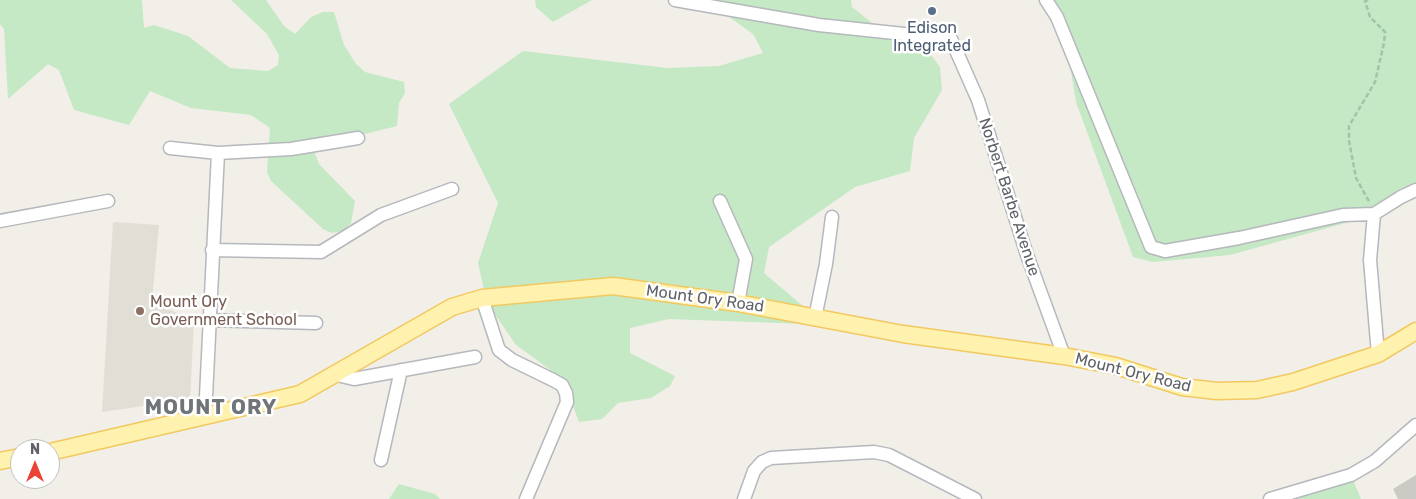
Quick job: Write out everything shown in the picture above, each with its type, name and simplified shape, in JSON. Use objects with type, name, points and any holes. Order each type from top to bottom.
[{"type":"main road","name":"Mount Ory Road","points":[[60,450],[300,394],[337,375],[452,307],[482,298],[613,286],[738,303],[903,334],[1064,356],[1116,366],[1182,386],[1217,391],[1257,390],[1293,382],[1378,354],[1416,331]]},
{"type":"street","name":"Norbert Barbe Avenue","points":[[675,0],[819,25],[951,39],[978,100],[1026,255],[1064,356]]},
{"type":"street","points":[[1046,0],[1056,17],[1151,247],[1165,251],[1239,238],[1343,215],[1374,214],[1416,190]]},
{"type":"street","points":[[170,148],[218,153],[291,149],[358,138]]},
{"type":"street","points":[[205,417],[208,320],[218,153]]},
{"type":"street","points":[[212,250],[321,252],[381,215],[452,189]]},
{"type":"street","points":[[0,221],[108,201]]},
{"type":"street","points":[[720,201],[746,259],[738,303]]},
{"type":"street","points":[[1374,214],[1370,260],[1378,354]]},
{"type":"street","points":[[815,318],[826,264],[832,217]]},
{"type":"street","points":[[482,298],[499,350],[512,360],[553,380],[562,386],[566,393],[567,402],[526,499]]},
{"type":"street","points":[[208,320],[316,324]]},
{"type":"street","points":[[337,375],[354,379],[475,357]]},
{"type":"street","points":[[382,460],[401,370]]},
{"type":"street","points":[[1270,499],[1313,488],[1351,475],[1375,461],[1416,425]]},
{"type":"street","points":[[744,499],[754,471],[762,462],[771,458],[874,452],[890,456],[975,499]]},
{"type":"path","points":[[1368,0],[1365,1],[1370,17],[1385,32],[1384,43],[1375,82],[1349,126],[1349,141],[1356,178],[1365,191],[1374,214]]},
{"type":"shaded area","name":"Mount Ory Government School","points":[[113,222],[159,225],[152,301],[194,321],[190,399],[102,412]]},
{"type":"green space","points":[[0,0],[142,0],[144,28],[154,25],[188,36],[230,68],[268,71],[278,65],[279,55],[267,34],[231,0],[266,0],[284,26],[295,34],[311,17],[323,12],[334,12],[344,45],[356,64],[365,72],[404,82],[405,93],[399,103],[397,126],[365,134],[328,135],[319,142],[315,154],[319,164],[355,201],[351,223],[343,231],[332,233],[323,229],[271,181],[267,172],[270,128],[251,115],[191,108],[150,91],[129,125],[74,110],[59,70],[48,64],[8,99],[4,29],[0,24]]},
{"type":"green space","points":[[535,0],[592,0],[553,22],[536,7]]},
{"type":"green space","points":[[717,0],[851,0],[852,7],[891,38],[925,47],[940,67],[942,90],[914,138],[910,171],[855,187],[769,247],[764,273],[811,313],[807,324],[669,319],[630,328],[630,353],[675,376],[670,386],[651,398],[618,403],[602,419],[579,422],[563,379],[516,345],[487,303],[478,263],[498,203],[449,104],[523,51],[667,68],[719,66],[763,53],[753,34],[718,9]]},
{"type":"green space","points":[[1053,0],[1416,0],[1416,196],[1396,209],[1230,255],[1153,262],[1133,257],[1076,102],[1062,16]]},
{"type":"green space","points":[[1353,480],[1361,499],[1291,499]]},
{"type":"green space","points":[[399,484],[435,494],[440,499],[389,499]]},
{"type":"building","points":[[1416,475],[1416,499],[1398,499],[1393,489]]},
{"type":"place","name":"Edison Integrated","points":[[932,11]]},
{"type":"place","name":"Mount Ory Government School","points":[[140,311]]},
{"type":"district","name":"MOUNT ORY","points":[[211,408]]}]
